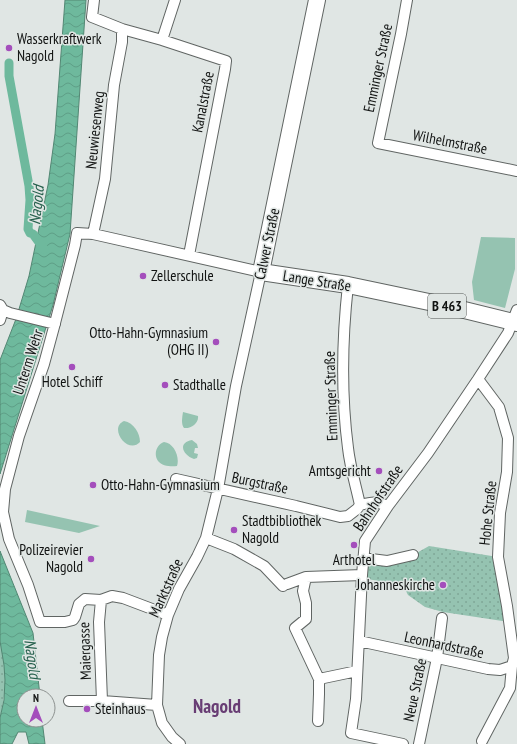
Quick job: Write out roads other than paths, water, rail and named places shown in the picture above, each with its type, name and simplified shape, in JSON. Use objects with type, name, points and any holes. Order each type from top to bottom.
[{"type":"main road","name":"Calwer Straße","points":[[261,272],[317,0]]},
{"type":"main road","name":"Lange Straße","points":[[261,272],[348,285],[448,306],[516,318]]},
{"type":"street","points":[[94,0],[92,17],[122,29],[162,40],[175,0]]},
{"type":"street","name":"Emminger Straße","points":[[378,143],[407,0]]},
{"type":"street","name":"Neuwiesenweg","points":[[94,234],[105,179],[114,85],[122,42],[122,29]]},
{"type":"street","name":"Kanalstraße","points":[[162,40],[226,61],[189,256]]},
{"type":"street","name":"Wilhelmstraße","points":[[378,143],[517,171]]},
{"type":"street","name":"Unterm Wehr","points":[[94,234],[77,233],[75,245],[52,323],[44,364],[19,436],[6,489],[3,512],[9,539],[28,585],[40,622],[65,622],[73,620],[79,604],[85,599],[101,600]]},
{"type":"street","name":"Lange Straße","points":[[94,234],[261,272]]},
{"type":"street","name":"Calwer Straße","points":[[218,489],[236,386],[261,272]]},
{"type":"street","name":"Emminger Straße","points":[[348,285],[344,323],[343,395],[348,449],[360,505]]},
{"type":"street","points":[[3,312],[52,323]]},
{"type":"street","name":"Bahnhofstraße","points":[[403,744],[351,733],[356,699],[365,540],[388,506],[428,453],[508,333],[516,318]]},
{"type":"street","name":"Hohe Straße","points":[[478,379],[500,407],[508,438],[507,472],[500,513],[498,557],[507,606],[514,660],[510,688],[482,741]]},
{"type":"street","name":"Burgstraße","points":[[176,479],[340,517],[348,516],[360,505]]},
{"type":"street","name":"Marktstraße","points":[[180,744],[172,737],[162,722],[157,705],[159,655],[168,614],[179,589],[206,538],[218,489]]},
{"type":"street","points":[[360,505],[372,502],[388,506]]},
{"type":"street","points":[[206,538],[234,549],[264,566],[285,585],[306,577],[362,575]]},
{"type":"street","points":[[363,558],[388,561],[413,554]]},
{"type":"street","points":[[306,577],[303,590],[306,603],[306,619],[295,628],[319,679],[318,721]]},
{"type":"street","points":[[101,600],[112,596],[123,598],[168,614]]},
{"type":"street","name":"Maiergasse","points":[[101,600],[99,622],[102,701]]},
{"type":"street","name":"Neue Straße","points":[[419,744],[437,658],[442,618]]},
{"type":"street","name":"Leonhardstraße","points":[[359,641],[488,670],[500,670],[514,660]]},
{"type":"street","points":[[319,679],[357,671]]},
{"type":"street","points":[[69,701],[102,701],[157,705]]},
{"type":"water","points":[[65,0],[86,0],[70,234],[53,305],[0,474],[0,360],[16,319],[29,276],[48,185],[55,134]]},
{"type":"water","points":[[0,551],[33,633],[39,688],[16,688],[16,728],[43,728],[45,744],[29,744],[26,732],[18,732],[12,744],[0,744],[0,718],[4,700],[5,680],[0,641]]},
{"type":"waterway","points":[[9,63],[9,76],[29,186],[30,200],[28,229],[44,249]]},
{"type":"place","name":"Wasserkraftwerk Nagold","points":[[9,48]]},
{"type":"place","name":"Zellerschule","points":[[143,276]]},
{"type":"place","name":"Otto-Hahn-Gymnasium (OHG II)","points":[[216,342]]},
{"type":"place","name":"Hotel Schiff","points":[[72,367]]},
{"type":"place","name":"Stadthalle","points":[[165,385]]},
{"type":"place","name":"Amtsgericht","points":[[379,471]]},
{"type":"place","name":"Otto-Hahn-Gymnasium","points":[[93,485]]},
{"type":"place","name":"Stadtbibliothek Nagold","points":[[234,530]]},
{"type":"place","name":"Arthotel","points":[[354,545]]},
{"type":"place","name":"Polizeirevier Nagold","points":[[91,559]]},
{"type":"place","name":"Johanneskirche","points":[[443,585]]},
{"type":"place","name":"Steinhaus","points":[[87,709]]},
{"type":"district","name":"Nagold","points":[[217,706]]}]
